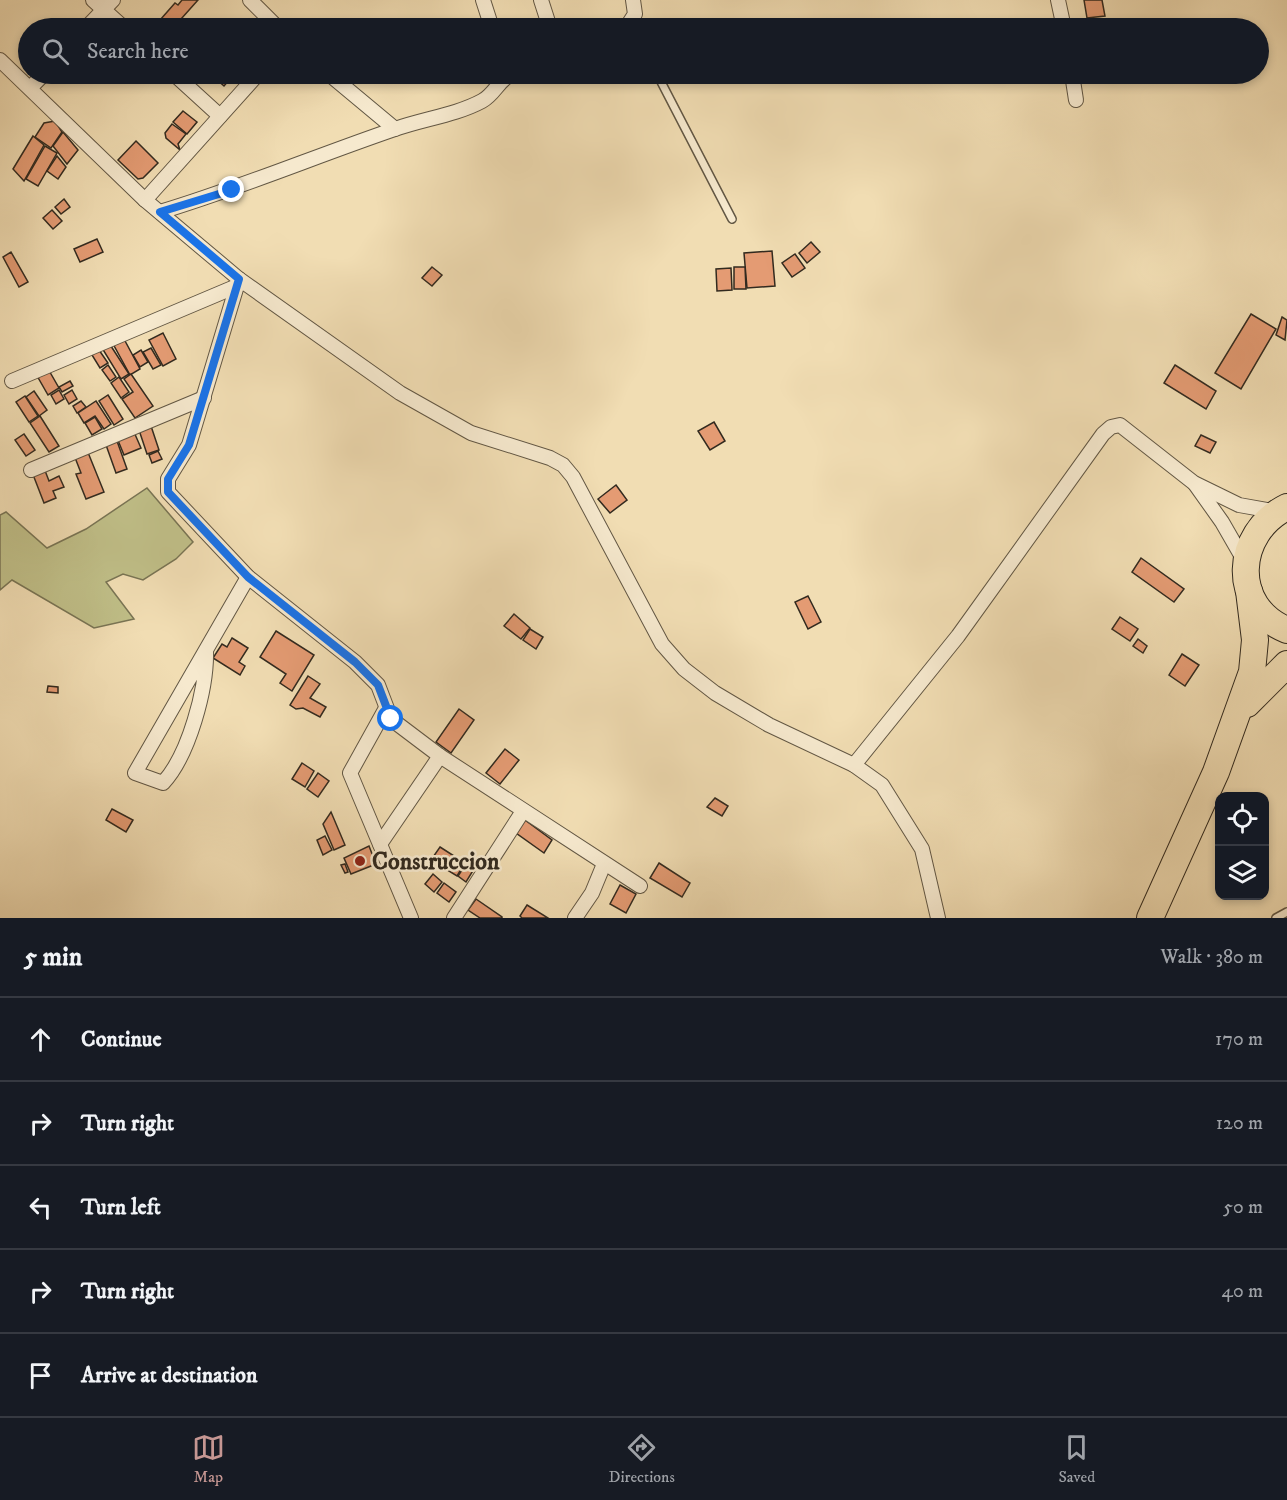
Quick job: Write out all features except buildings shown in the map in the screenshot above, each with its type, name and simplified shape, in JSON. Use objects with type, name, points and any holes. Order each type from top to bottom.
[{"type":"highway","points":[[1150,918],[1216,772],[1239,714],[1253,662],[1255,640],[1245,563],[1259,528],[1282,510]]},
{"type":"highway","points":[[1249,591],[1265,616],[1287,630]]},
{"type":"highway","points":[[1239,714],[1287,664]]},
{"type":"street","points":[[93,0],[108,5],[117,18]]},
{"type":"street","points":[[250,0],[268,18]]},
{"type":"street","points":[[483,0],[489,18]]},
{"type":"street","points":[[541,0],[547,18]]},
{"type":"street","points":[[633,0],[633,18]]},
{"type":"street","points":[[1058,0],[1062,18]]},
{"type":"street","points":[[96,18],[108,5]]},
{"type":"street","points":[[0,60],[18,77]]},
{"type":"street","points":[[26,84],[145,200],[238,282],[400,393],[471,433],[550,458],[563,465],[606,536],[662,644],[684,669],[715,693],[769,725],[854,765],[882,785],[922,849],[936,915]]},
{"type":"street","points":[[30,88],[34,84]]},
{"type":"street","points":[[185,84],[220,116]]},
{"type":"street","points":[[145,200],[249,84]]},
{"type":"street","points":[[341,84],[395,129]]},
{"type":"street","points":[[160,212],[232,190],[395,129],[484,100],[493,94],[500,84]]},
{"type":"street","points":[[1074,84],[1076,100]]},
{"type":"street","points":[[12,381],[238,282]]},
{"type":"street","points":[[238,282],[189,445],[168,479],[166,487],[168,492],[248,577],[355,662],[378,685],[383,694],[385,710],[391,719],[440,756],[640,886]]},
{"type":"street","points":[[31,470],[204,398]]},
{"type":"street","points":[[854,765],[958,636],[1103,434],[1111,427],[1120,425],[1194,483],[1239,505],[1282,510]]},
{"type":"street","points":[[1194,483],[1222,522],[1245,563]]},
{"type":"street","points":[[206,651],[206,673],[184,747],[173,771],[163,783],[135,773],[248,577]]},
{"type":"street","points":[[385,710],[350,774],[411,918]]},
{"type":"street","points":[[380,844],[440,756]]},
{"type":"street","points":[[454,918],[523,811]]},
{"type":"street","points":[[575,918],[592,893],[604,864]]},
{"type":"lane","points":[[662,84],[732,219]]},
{"type":"lane","points":[[1276,918],[1287,912]]},
{"type":"shaded area","points":[[147,488],[193,542],[176,559],[143,580],[123,574],[106,582],[134,619],[94,628],[12,580],[0,590],[0,515],[6,512],[47,548],[86,529]]},
{"type":"place","name":"Construccion","points":[[360,861]]},
{"type":"route","points":[[232,190],[160,212],[239,279],[189,445],[168,479],[166,487],[168,492],[248,577],[355,662],[378,685],[383,694],[385,710],[391,719]]}]
